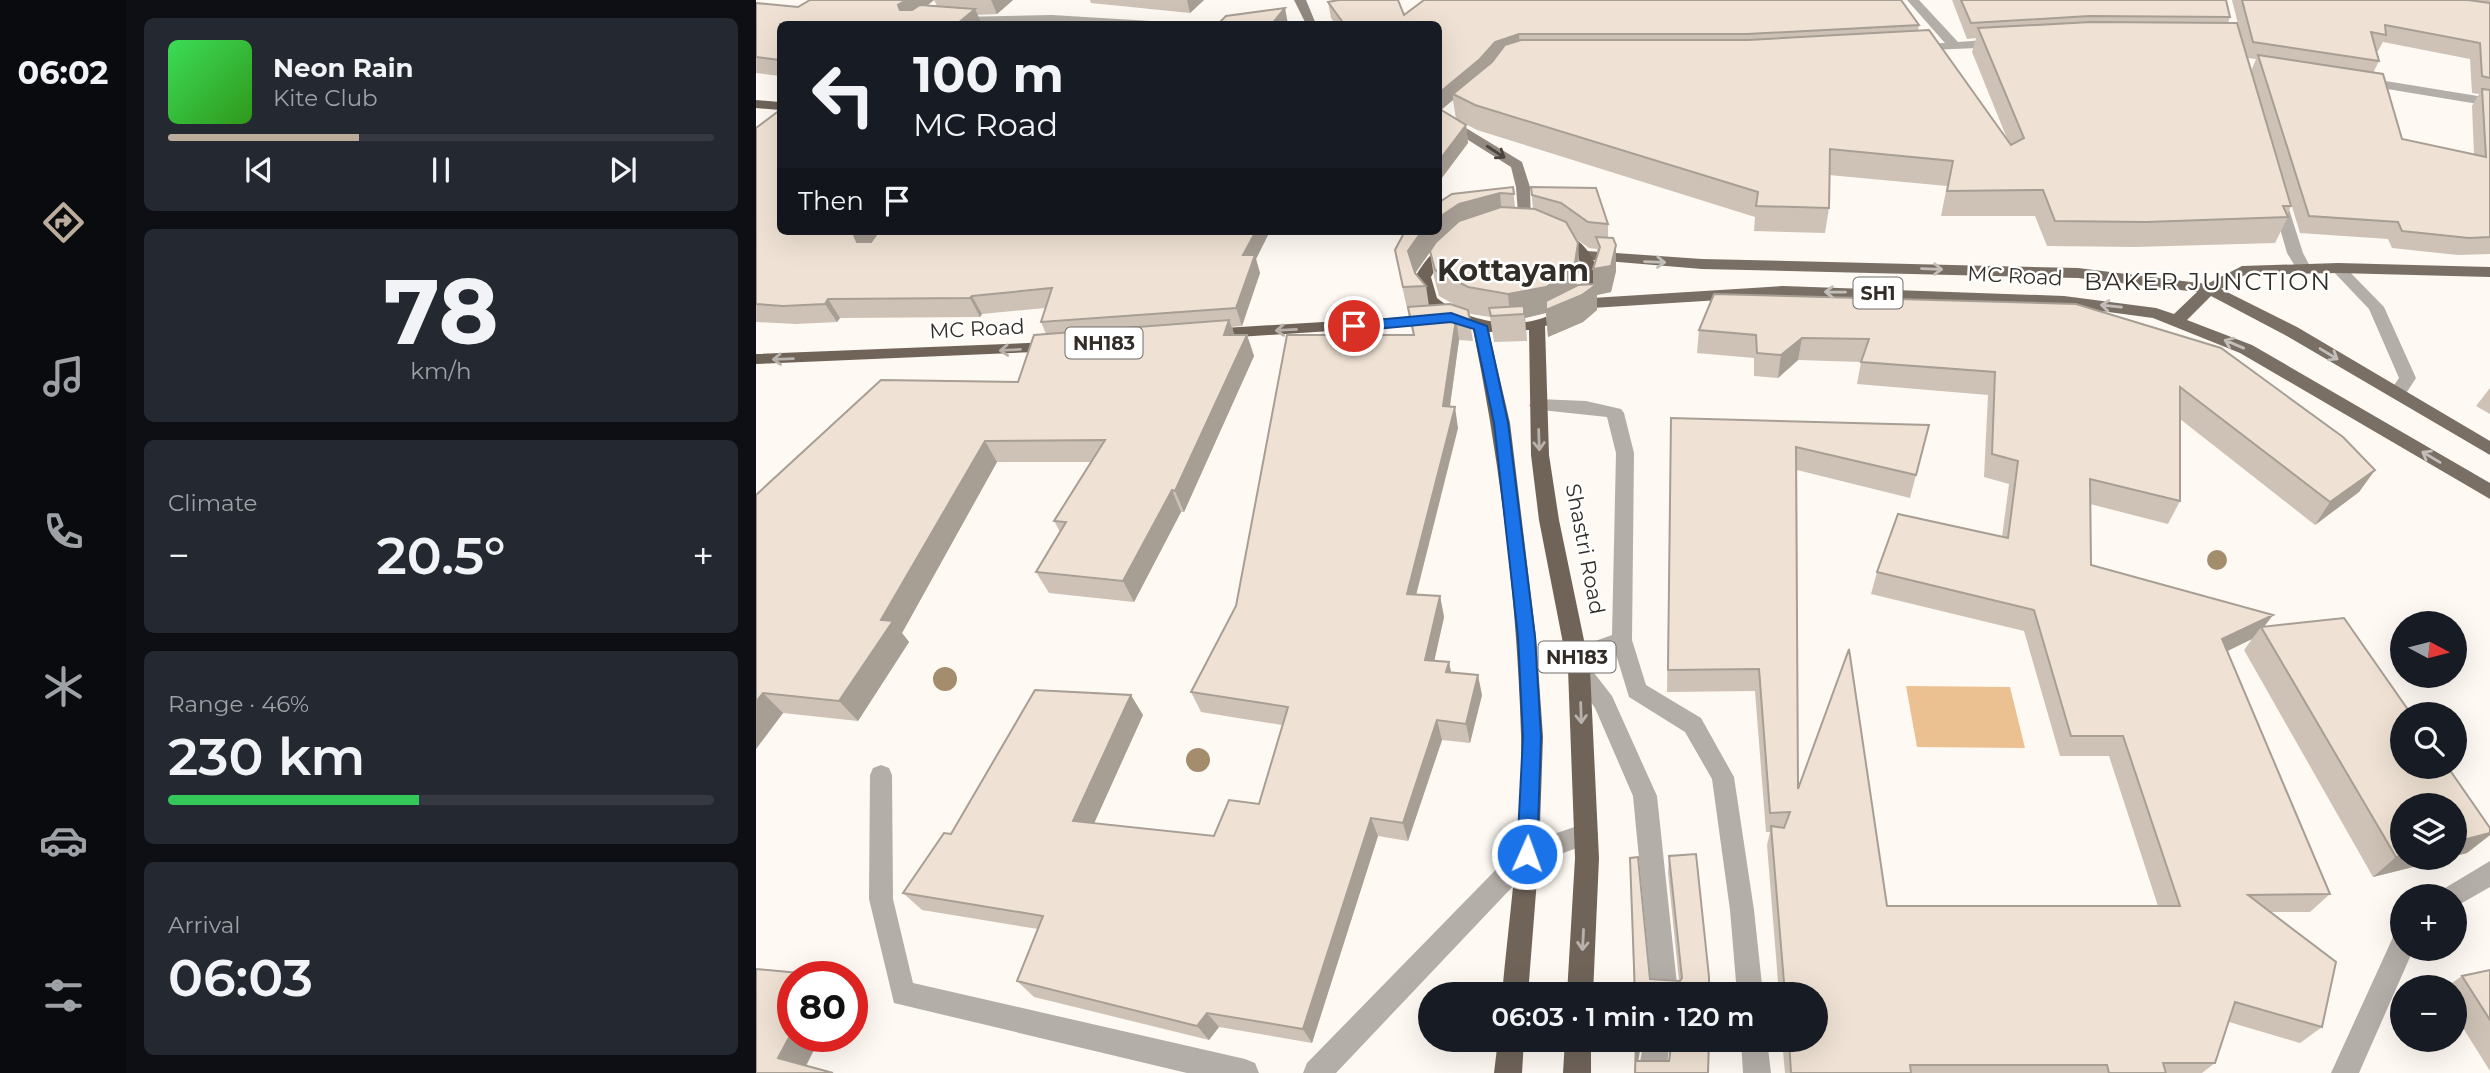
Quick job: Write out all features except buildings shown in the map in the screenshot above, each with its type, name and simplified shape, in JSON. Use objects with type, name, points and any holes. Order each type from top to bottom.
[{"type":"highway","points":[[756,104],[777,106]]},
{"type":"highway","points":[[1189,335],[1451,318],[1480,326],[1509,328],[1537,323],[1576,304],[1588,288],[1592,272],[1587,256],[1573,242],[1552,231],[1526,226],[1480,230],[1459,237],[1434,254],[1423,276],[1429,299],[1451,318]]},
{"type":"highway","points":[[1442,231],[1459,237]]},
{"type":"highway","name":"Shastri Road","points":[[1537,323],[1540,454],[1549,520],[1579,669],[1586,834],[1580,982]]},
{"type":"highway","name":"NH183","points":[[1480,326],[1501,423],[1526,637],[1532,737],[1527,854],[1516,982]]},
{"type":"highway","name":"MC Road","points":[[756,359],[941,354],[1065,346]]},
{"type":"highway","points":[[1508,1073],[1510,1052]]},
{"type":"highway","points":[[1577,1073],[1578,1052]]},
{"type":"main road","points":[[1300,0],[1310,21]]},
{"type":"main road","points":[[1445,114],[1517,165],[1523,187],[1526,226]]},
{"type":"main road","name":"MC Road","points":[[1587,256],[1702,264],[2078,273],[2209,289],[2291,331],[2490,449]]},
{"type":"main road","points":[[2152,280],[2303,268],[2490,272]]},
{"type":"main road","points":[[2178,320],[2209,289],[2242,271]]},
{"type":"main road","points":[[2226,298],[2231,280],[2242,271]]},
{"type":"main road","name":"MC Road","points":[[1576,304],[1783,291],[2064,301],[2123,307],[2178,320],[2246,349],[2490,492]]},
{"type":"street","points":[[1913,0],[1954,45]]},
{"type":"street","points":[[948,19],[1052,18],[1102,21]]},
{"type":"street","points":[[994,20],[1000,21]]},
{"type":"street","points":[[1899,48],[2019,42]]},
{"type":"street","points":[[2348,79],[2490,102]]},
{"type":"street","points":[[2276,188],[2295,253],[2303,268]]},
{"type":"street","points":[[2338,268],[2376,307],[2408,378],[2397,394]]},
{"type":"street","points":[[1538,405],[1586,407],[1615,413],[1625,453],[1622,640],[1637,691],[1693,725],[1723,776],[1742,910],[1749,982]]},
{"type":"street","points":[[1622,640],[1591,651],[1579,669],[1604,704],[1645,796],[1664,982]]},
{"type":"street","points":[[881,775],[881,900],[903,994],[1245,1073]]},
{"type":"street","points":[[1317,1073],[1527,854],[1586,834]]},
{"type":"street","points":[[2467,888],[2490,873]]},
{"type":"street","points":[[2345,1073],[2395,961]]},
{"type":"street","points":[[1652,1073],[1655,1052]]},
{"type":"street","points":[[1755,1052],[1757,1073]]},
{"type":"shaded area","points":[[1906,686],[2010,687],[2025,748],[1917,747]]},
{"type":"district","name":"Kottayam","points":[[1513,271]]},
{"type":"district","name":"BAKER JUNCTION","points":[[2208,282]]},
{"type":"route","points":[[1354,326],[1451,318],[1480,326],[1501,423],[1526,637],[1532,737],[1527,854]]}]
